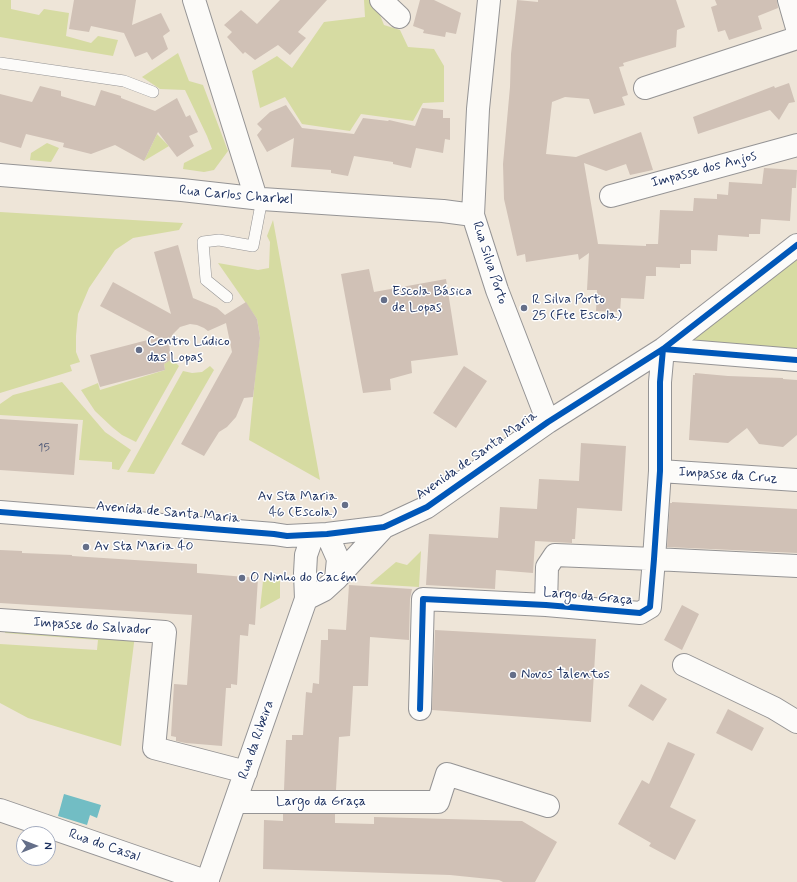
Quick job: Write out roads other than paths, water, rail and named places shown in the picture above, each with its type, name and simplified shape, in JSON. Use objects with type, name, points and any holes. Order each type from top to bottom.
[{"type":"street","points":[[194,0],[259,199]]},
{"type":"street","points":[[381,0],[399,17]]},
{"type":"street","name":"Rua Silva Porto","points":[[488,0],[478,109],[473,215],[497,290],[548,422]]},
{"type":"street","points":[[789,0],[797,28]]},
{"type":"street","points":[[645,88],[797,38]]},
{"type":"street","name":"Impasse dos Anjos","points":[[612,196],[797,145]]},
{"type":"street","name":"Rua Carlos Charbel","points":[[0,175],[182,190],[259,199],[444,211],[473,215]]},
{"type":"street","name":"Avenida de Santa Maria","points":[[0,512],[287,536],[320,535],[384,528],[427,507],[548,422],[663,349],[797,245]]},
{"type":"street","points":[[663,349],[797,360]]},
{"type":"street","name":"Largo da Graça","points":[[420,709],[423,599],[546,605],[640,613],[650,607],[660,471],[660,382],[663,349]]},
{"type":"street","name":"Impasse da Cruz","points":[[660,471],[797,480]]},
{"type":"street","points":[[287,536],[306,599],[324,590],[384,528]]},
{"type":"street","points":[[320,535],[338,559],[336,579]]},
{"type":"street","name":"Rua da Ribeira","points":[[207,882],[306,599],[306,555],[320,535]]},
{"type":"street","name":"Largo da Graça","points":[[546,605],[547,568],[555,555],[654,559]]},
{"type":"street","points":[[654,559],[797,566]]},
{"type":"street","name":"Impasse do Salvador","points":[[0,620],[165,632],[154,748],[246,772]]},
{"type":"street","points":[[684,665],[774,708],[797,722]]},
{"type":"street","name":"Largo da Graça","points":[[236,802],[438,802],[447,774],[548,806]]},
{"type":"street","name":"Rua do Casal","points":[[0,810],[207,882]]},
{"type":"lane","points":[[0,63],[124,81],[153,92]]},
{"type":"lane","points":[[227,297],[206,280],[203,242],[218,240],[252,246],[259,199]]},
{"type":"water","points":[[64,794],[101,805],[97,818],[90,815],[87,825],[58,816]]},
{"type":"place","name":"Escola Básica de Lopas","points":[[384,300]]},
{"type":"place","name":"R Silva Porto 25 (Fte Escola)","points":[[524,308]]},
{"type":"place","name":"Centro Lúdico das Lopas","points":[[139,350]]},
{"type":"place","name":"Av Sta Maria 46 (Escola)","points":[[345,505]]},
{"type":"place","name":"Av Sta Maria 40","points":[[86,547]]},
{"type":"place","name":"O Ninho do Cacém","points":[[242,578]]},
{"type":"place","name":"Novos Talentos","points":[[513,675]]}]
